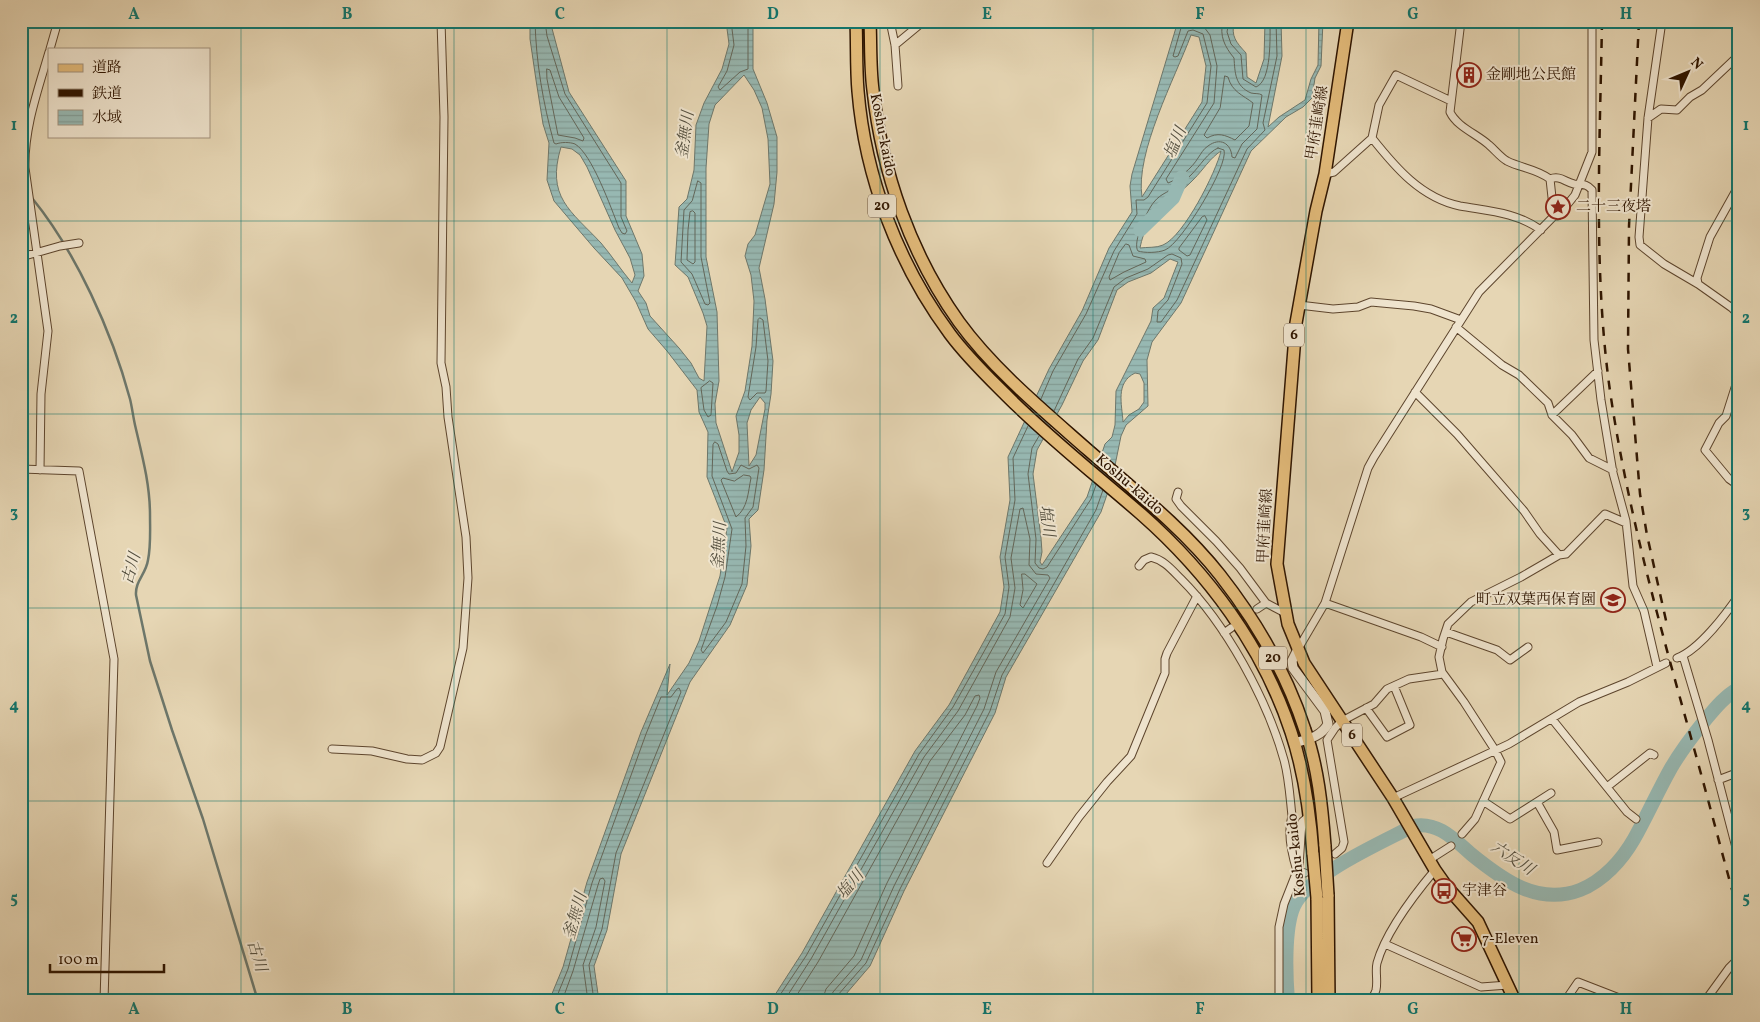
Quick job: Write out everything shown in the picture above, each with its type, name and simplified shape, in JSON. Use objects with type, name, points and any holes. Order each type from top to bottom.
[{"type":"main road","name":"Koshu-kaido","points":[[856,21],[858,92],[867,149],[883,207],[902,254],[926,299],[950,334],[976,366],[1035,424],[1143,517],[1209,584],[1233,616],[1267,675],[1291,732],[1309,816],[1317,898],[1318,1001]]},
{"type":"main road","name":"Koshu-kaido","points":[[870,21],[873,90],[882,147],[897,201],[915,247],[939,292],[960,324],[984,351],[1046,413],[1152,505],[1214,567],[1245,610],[1270,651],[1289,688],[1308,739],[1316,771],[1323,820],[1328,894],[1329,1001]]},
{"type":"main road","name":"甲府韮崎線","points":[[1348,21],[1325,174],[1299,305],[1291,364],[1277,564],[1285,614],[1298,650],[1313,679],[1393,798],[1432,865],[1447,887],[1478,922],[1515,1001]]},
{"type":"street","points":[[50,48],[58,21]]},
{"type":"street","points":[[332,749],[372,751],[422,760],[436,753],[440,747],[463,648],[468,578],[466,538],[448,417],[446,387],[441,363],[444,117],[441,21]]},
{"type":"street","points":[[890,21],[898,86]]},
{"type":"street","points":[[894,45],[924,21]]},
{"type":"street","points":[[1461,21],[1450,112],[1452,117],[1509,162],[1528,168],[1550,179],[1560,178],[1575,184],[1580,183],[1592,190],[1594,340],[1598,371],[1613,470],[1626,523],[1633,586],[1644,611],[1657,666]]},
{"type":"street","points":[[1294,743],[1323,732],[1328,724],[1328,717],[1325,711],[1293,668],[1292,661],[1325,603],[1368,468],[1374,456],[1479,292],[1554,216],[1558,216],[1569,204],[1580,183],[1593,146],[1592,21]]},
{"type":"street","points":[[1662,21],[1648,118],[1639,237],[1640,245],[1664,264],[1698,284],[1732,308],[1739,315]]},
{"type":"street","points":[[40,470],[40,394],[48,331],[24,149],[36,92],[48,53]]},
{"type":"street","points":[[1648,118],[1661,109],[1677,110],[1690,97],[1702,90],[1739,55]]},
{"type":"street","points":[[1325,174],[1334,172],[1372,138],[1379,105],[1396,75],[1452,102]]},
{"type":"street","points":[[1372,138],[1393,164],[1411,181],[1428,193],[1458,205],[1508,214],[1524,220],[1541,230]]},
{"type":"street","points":[[1550,179],[1554,216]]},
{"type":"street","points":[[1698,284],[1697,278],[1700,265],[1710,237],[1739,185]]},
{"type":"street","points":[[21,257],[60,246],[79,243]]},
{"type":"street","points":[[1299,305],[1333,309],[1358,307],[1371,302],[1430,309],[1461,320]]},
{"type":"street","points":[[1456,327],[1502,365],[1520,375],[1548,403],[1552,415],[1589,458],[1613,470]]},
{"type":"street","points":[[1552,415],[1598,371]]},
{"type":"street","points":[[1739,375],[1726,416],[1718,423],[1705,450],[1724,473],[1739,486]]},
{"type":"street","points":[[1415,392],[1485,465],[1494,478],[1524,511],[1540,534],[1560,555]]},
{"type":"street","points":[[21,469],[79,471],[114,660],[104,1001]]},
{"type":"street","points":[[1178,492],[1176,499],[1181,506],[1240,568],[1266,603],[1285,614]]},
{"type":"street","points":[[1462,834],[1475,820],[1500,762],[1495,750],[1464,702],[1443,674],[1439,664],[1448,624],[1471,602],[1560,555],[1566,554],[1604,514],[1626,523]]},
{"type":"street","points":[[1139,566],[1144,560],[1151,557],[1156,558],[1163,562],[1197,596],[1224,632],[1264,709],[1284,762],[1292,816],[1290,823],[1293,860],[1297,871]]},
{"type":"street","points":[[1739,594],[1725,616],[1689,652],[1680,657],[1700,712],[1736,840],[1739,859]]},
{"type":"street","points":[[1047,863],[1078,817],[1131,756],[1165,673],[1167,653],[1197,596]]},
{"type":"street","points":[[1257,609],[1266,603]]},
{"type":"street","points":[[1325,603],[1421,636],[1442,646]]},
{"type":"street","points":[[1224,632],[1231,628]]},
{"type":"street","points":[[1446,632],[1496,650],[1510,660],[1528,647]]},
{"type":"street","points":[[1393,798],[1495,750],[1552,719],[1578,702],[1628,682],[1666,663]]},
{"type":"street","points":[[1335,854],[1342,848],[1344,842],[1327,740],[1342,721],[1374,704],[1387,689],[1405,682],[1409,678],[1443,674]]},
{"type":"street","points":[[1366,708],[1387,738],[1410,725],[1394,686]]},
{"type":"street","points":[[1552,719],[1627,812],[1636,819]]},
{"type":"street","points":[[1607,787],[1650,753],[1654,756]]},
{"type":"street","points":[[1718,780],[1739,772]]},
{"type":"street","points":[[1483,801],[1510,819],[1551,793]]},
{"type":"street","points":[[1537,802],[1554,832],[1557,850],[1598,842]]},
{"type":"street","points":[[1279,1001],[1279,927],[1284,904],[1299,866],[1302,822],[1309,816]]},
{"type":"street","points":[[1371,1001],[1376,991],[1377,964],[1385,944],[1398,919],[1420,888],[1432,865],[1451,846]]},
{"type":"street","points":[[1297,871],[1305,873]]},
{"type":"street","points":[[1385,944],[1481,987],[1508,985]]},
{"type":"street","points":[[1705,1001],[1729,968],[1739,958]]},
{"type":"street","points":[[1565,1001],[1578,982],[1627,1001]]},
{"type":"water","points":[[530,21],[550,21],[569,92],[626,181],[626,216],[642,254],[644,276],[638,291],[646,303],[650,316],[691,363],[699,378],[704,381],[707,326],[688,277],[675,265],[679,207],[687,199],[694,170],[696,125],[704,103],[722,69],[729,44],[726,21],[753,21],[753,69],[767,103],[777,137],[777,172],[774,204],[759,268],[773,361],[771,394],[767,420],[764,470],[758,510],[749,519],[751,546],[747,585],[730,625],[690,682],[621,854],[607,930],[594,966],[599,1001],[549,1001],[563,967],[587,882],[641,732],[670,664],[667,695],[689,663],[699,641],[720,576],[727,528],[707,477],[708,432],[699,412],[697,390],[648,329],[636,302],[622,278],[554,201],[547,180],[549,143],[543,124],[530,39]],"holes":[[[744,75],[754,90],[762,108],[768,139],[770,184],[755,235],[748,244],[745,256],[751,275],[754,301],[752,346],[745,391],[736,416],[739,452],[732,472],[716,423],[715,404],[719,381],[717,312],[706,257],[706,168],[709,124],[715,105]],[[561,147],[572,149],[580,155],[587,167],[615,230],[630,258],[635,275],[632,283],[601,243],[564,201],[559,191],[557,178],[557,164]],[[760,397],[765,403],[765,409],[756,455],[749,466],[747,423],[751,410]]]},
{"type":"water","points":[[1178,21],[1234,21],[1233,31],[1235,39],[1246,53],[1247,77],[1256,83],[1264,59],[1265,21],[1281,21],[1282,56],[1268,127],[1279,117],[1305,100],[1311,79],[1318,65],[1319,21],[1323,21],[1321,66],[1315,78],[1312,98],[1303,107],[1286,117],[1251,151],[1181,303],[1152,342],[1147,360],[1148,406],[1126,425],[1121,436],[1112,480],[1101,512],[1006,677],[995,713],[904,891],[870,966],[840,1001],[771,1001],[802,953],[915,751],[949,705],[1000,612],[1004,587],[1000,557],[1010,500],[1008,457],[1049,369],[1082,311],[1109,248],[1132,212],[1130,186]],"holes":[[[1191,35],[1199,37],[1206,66],[1202,102],[1142,197],[1141,179],[1144,159],[1167,94]],[[1221,151],[1206,188],[1180,229],[1163,245],[1140,248],[1146,227],[1162,200],[1185,188]],[[1170,259],[1178,262],[1164,298],[1153,308],[1151,321],[1116,391],[1115,425],[1112,437],[1105,444],[1087,497],[1042,565],[1040,562],[1042,552],[1041,538],[1033,474],[1037,450],[1062,405],[1083,361],[1098,340],[1117,290],[1128,282],[1151,273]],[[1135,373],[1140,374],[1144,383],[1144,402],[1139,409],[1129,415],[1123,422],[1121,394],[1122,388],[1129,377]]]},
{"type":"waterway","name":"塩川","points":[[1140,230],[1173,198],[1182,177]]},
{"type":"waterway","name":"古川","points":[[21,186],[27,192]]},
{"type":"waterway","name":"古川","points":[[32,198],[63,243],[91,294],[103,320],[130,399],[150,503],[149,555],[147,565],[136,590],[150,661],[203,819],[258,1001]]},
{"type":"waterway","name":"六反川","points":[[1288,1001],[1286,953],[1291,915],[1294,906],[1302,894],[1314,882],[1365,850],[1413,826],[1422,825],[1445,832],[1496,873],[1522,888],[1550,895],[1580,890],[1604,875],[1624,855],[1683,749],[1717,706],[1739,688]]},
{"type":"railway","points":[[1602,21],[1599,253],[1605,345],[1617,437],[1647,573],[1739,915]]},
{"type":"railway","points":[[1639,21],[1629,226],[1628,349],[1640,494],[1667,625]]},
{"type":"place","name":"金剛地公民館","points":[[1469,75]]},
{"type":"place","name":"二十三夜塔","points":[[1558,207]]},
{"type":"place","name":"町立双葉西保育園","points":[[1613,600]]},
{"type":"place","name":"宇津谷","points":[[1444,891]]},
{"type":"place","name":"7-Eleven","points":[[1464,939]]},
{"type":"water label","name":"釜無川","points":[[686,135]]},
{"type":"water label","name":"釜無川","points":[[720,546]]},
{"type":"water label","name":"釜無川","points":[[576,916]]}]
